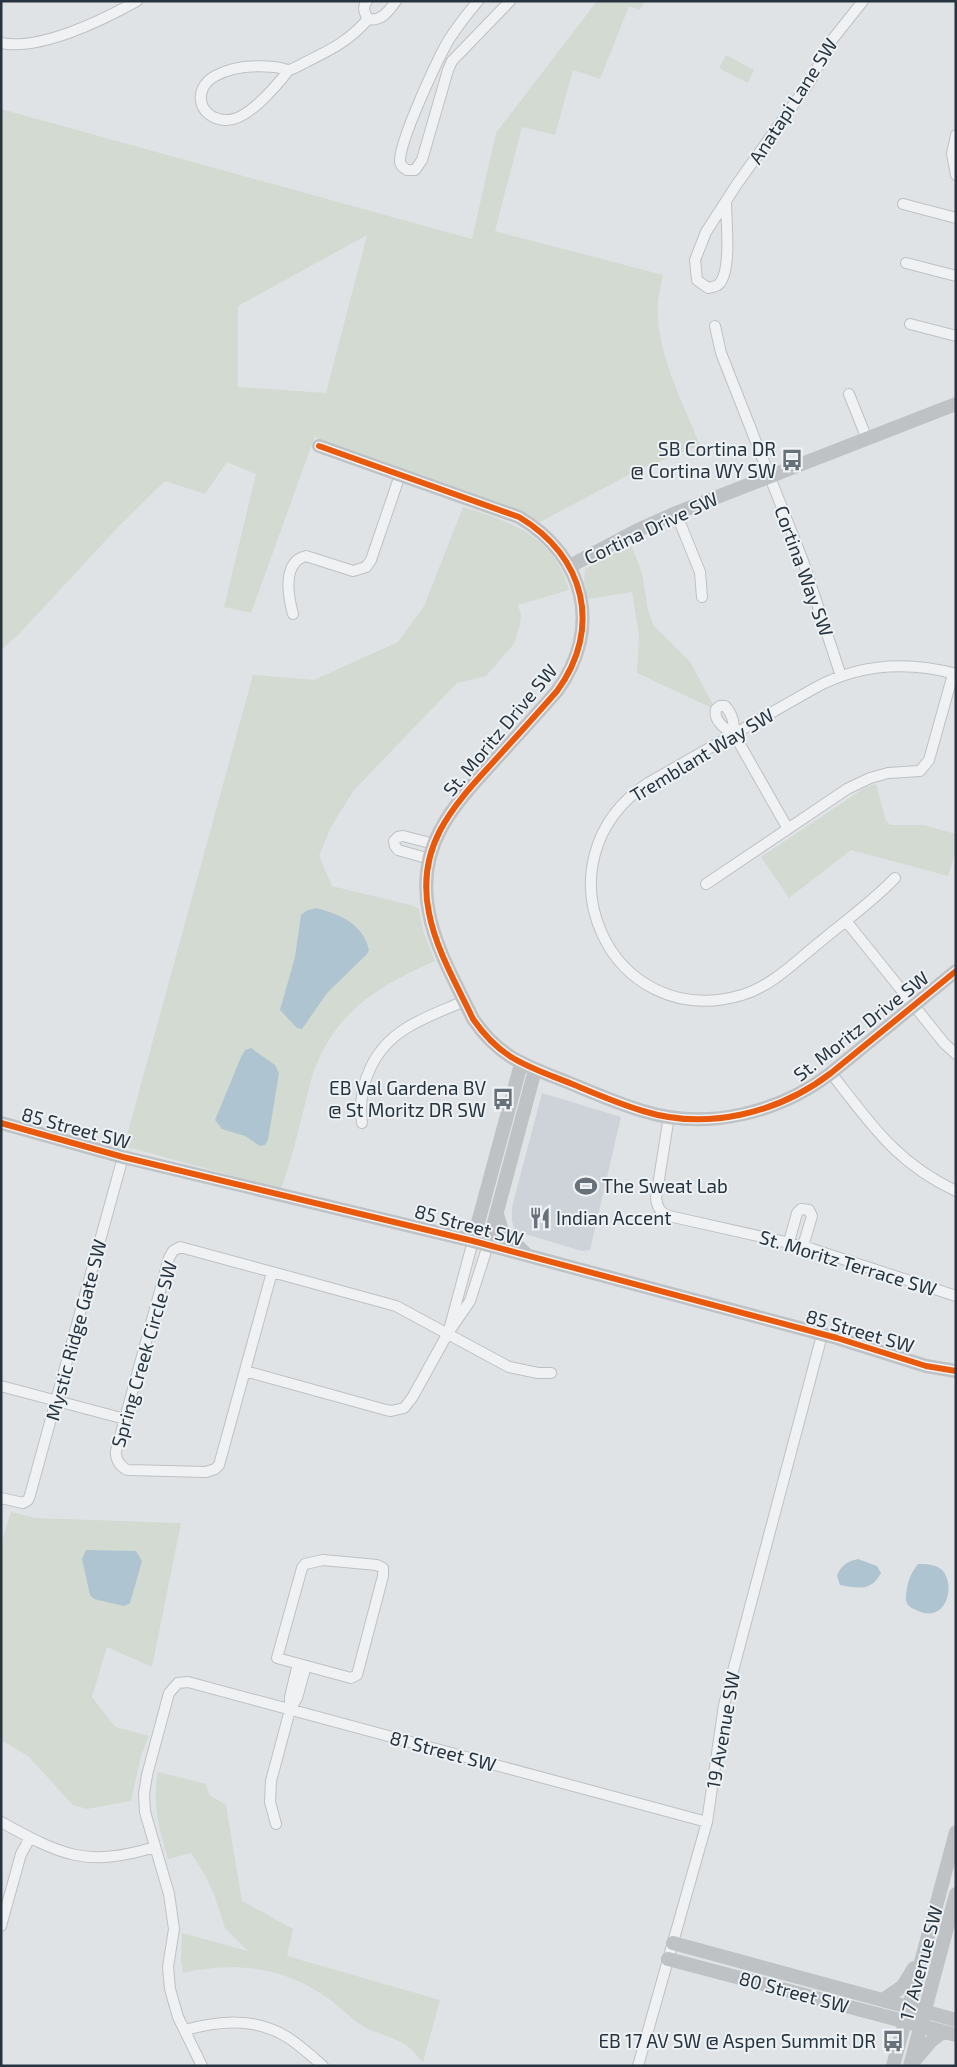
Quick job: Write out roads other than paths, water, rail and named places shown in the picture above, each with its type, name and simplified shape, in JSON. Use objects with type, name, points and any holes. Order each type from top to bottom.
[{"type":"street","points":[[1,43],[18,44],[41,40],[80,29],[107,18],[137,1]]},
{"type":"street","points":[[368,1],[364,8],[368,19]]},
{"type":"street","points":[[290,70],[260,66],[229,69],[206,82],[201,93],[204,110],[209,116],[217,119],[229,120],[240,116],[258,103],[290,70],[345,42],[368,19],[380,19],[396,1]]},
{"type":"street","points":[[478,1],[463,20],[439,58],[407,133],[401,150],[400,162],[406,170],[415,170],[422,160],[452,61],[510,1]]},
{"type":"street","name":"Anatapi Lane SW","points":[[726,202],[727,248],[724,273],[716,286],[708,288],[697,280],[695,260],[706,232],[726,202],[809,83],[832,40],[862,1]]},
{"type":"street","points":[[956,135],[952,154],[956,175]]},
{"type":"street","points":[[903,204],[956,218]]},
{"type":"street","points":[[906,263],[956,276]]},
{"type":"street","points":[[910,324],[956,336]]},
{"type":"street","name":"Cortina Way SW","points":[[715,326],[721,353],[803,561],[841,676]]},
{"type":"street","points":[[849,394],[866,439]]},
{"type":"street","name":"Cortina Drive SW","points":[[570,566],[638,530],[676,513],[956,404]]},
{"type":"street","name":"St. Moritz Drive SW","points":[[319,446],[519,517],[549,538],[570,566],[581,598],[583,618],[580,644],[570,672],[557,691],[444,820],[430,859],[426,883],[433,930],[464,1001],[481,1030],[502,1052],[535,1070],[644,1112],[694,1119],[717,1118],[749,1113],[796,1095],[831,1073],[956,971]]},
{"type":"street","points":[[293,614],[289,587],[291,568],[295,561],[306,556],[353,571],[366,567],[371,560],[400,475]]},
{"type":"street","points":[[676,513],[700,572],[702,597]]},
{"type":"street","name":"Tremblant Way SW","points":[[895,878],[776,978],[742,995],[712,1000],[679,997],[650,985],[624,965],[604,939],[596,919],[590,884],[594,853],[606,825],[616,811],[636,791],[734,734],[818,686],[860,670],[901,666],[938,670],[954,674]]},
{"type":"street","points":[[706,884],[858,783],[888,773],[916,771],[923,768],[929,760],[954,674]]},
{"type":"street","points":[[734,734],[788,829]]},
{"type":"street","points":[[430,859],[398,850],[394,841],[398,837],[403,836],[434,844]]},
{"type":"street","points":[[846,920],[956,1054]]},
{"type":"street","points":[[362,1123],[362,1086],[380,1054],[404,1029],[464,1001]]},
{"type":"street","points":[[448,1333],[521,1064]]},
{"type":"street","points":[[245,1372],[386,1410],[404,1408],[412,1398],[448,1333],[470,1301],[488,1245],[535,1070]]},
{"type":"street","points":[[831,1073],[894,1150],[920,1172],[956,1191]]},
{"type":"street","name":"St. Moritz Terrace SW","points":[[669,1116],[656,1198],[658,1208],[662,1213],[789,1242],[956,1296]]},
{"type":"street","name":"85 Street SW","points":[[1,1123],[123,1157],[473,1241],[822,1335],[926,1366],[956,1371]]},
{"type":"street","name":"Mystic Ridge Gate SW","points":[[1,1498],[19,1503],[25,1502],[30,1495],[123,1157]]},
{"type":"street","points":[[789,1242],[797,1213],[801,1209],[809,1210],[812,1216],[803,1246]]},
{"type":"street","points":[[497,1212],[502,1231],[528,1256]]},
{"type":"street","name":"Spring Creek Circle SW","points":[[272,1272],[221,1460],[216,1469],[211,1472],[125,1469],[115,1455],[168,1258],[173,1251],[180,1247],[187,1247],[396,1306],[510,1367],[551,1374]]},
{"type":"street","name":"19 Avenue SW","points":[[638,2066],[707,1822],[724,1705],[822,1335]]},
{"type":"street","name":"85 Street SW","points":[[926,1366],[943,1375],[956,1378]]},
{"type":"street","points":[[1,1386],[125,1419]]},
{"type":"street","points":[[329,1560],[380,1566],[384,1572],[357,1675],[351,1678],[302,1665],[277,1658],[302,1568],[305,1564],[329,1560]]},
{"type":"street","points":[[276,1824],[269,1792],[290,1710],[297,1698],[302,1665]]},
{"type":"street","name":"81 Street SW","points":[[154,1847],[145,1812],[146,1784],[169,1693],[178,1683],[188,1682],[707,1822]]},
{"type":"street","points":[[1,1822],[58,1851],[91,1858],[120,1856],[154,1847],[166,1877],[174,1929],[168,1967],[170,1989],[178,2017],[202,2066]]},
{"type":"street","name":"17 Avenue SW","points":[[893,2066],[956,1832]]},
{"type":"street","points":[[1,1926],[21,1854],[30,1838]]},
{"type":"street","points":[[941,1886],[956,1890]]},
{"type":"street","name":"17 Avenue SW","points":[[910,2066],[956,1894]]},
{"type":"street","name":"80 Street SW","points":[[673,1943],[956,2020]]},
{"type":"street","points":[[883,2000],[903,1986],[922,1954]]},
{"type":"street","name":"80 Street SW","points":[[668,1959],[950,2033]]},
{"type":"street","points":[[762,1984],[765,1968]]},
{"type":"street","points":[[185,2030],[228,2022],[261,2026],[286,2036],[323,2066]]},
{"type":"street","points":[[910,2066],[923,2049],[950,2033]]},
{"type":"water","points":[[316,908],[334,913],[356,927],[362,933],[369,950],[327,993],[302,1029],[297,1028],[280,1010],[295,957],[301,915],[306,911]]},
{"type":"water","points":[[251,1048],[275,1065],[279,1073],[268,1140],[265,1145],[260,1146],[245,1136],[222,1129],[215,1120],[241,1057],[245,1050]]},
{"type":"water","points":[[86,1550],[136,1551],[142,1561],[130,1603],[124,1606],[94,1599],[90,1595],[82,1559]]},
{"type":"water","points":[[858,1559],[877,1566],[881,1573],[877,1579],[864,1587],[840,1585],[837,1576],[840,1569],[851,1561]]},
{"type":"water","points":[[918,1564],[936,1566],[946,1575],[948,1592],[946,1601],[942,1608],[935,1612],[927,1613],[916,1610],[909,1606],[906,1601],[909,1579]]},
{"type":"place","name":"SB Cortina DR @ Cortina WY SW","points":[[792,460]]},
{"type":"place","name":"EB Val Gardena BV @ St Moritz DR SW","points":[[503,1099]]},
{"type":"place","name":"The Sweat Lab","points":[[586,1186]]},
{"type":"place","name":"Indian Accent","points":[[540,1218]]},
{"type":"place","name":"EB 17 AV SW @ Aspen Summit DR","points":[[893,2041]]}]
